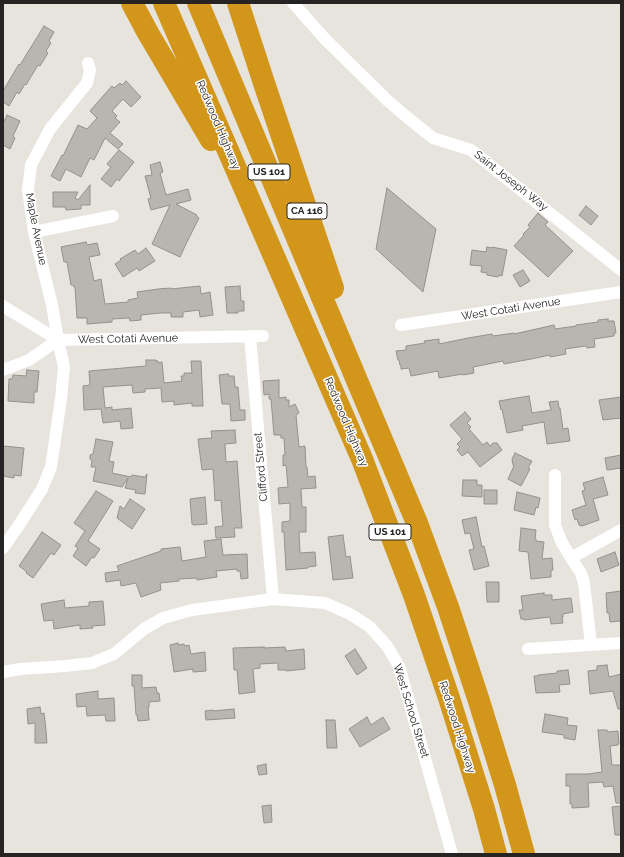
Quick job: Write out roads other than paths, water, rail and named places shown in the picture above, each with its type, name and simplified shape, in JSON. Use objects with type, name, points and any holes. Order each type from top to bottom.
[{"type":"highway","points":[[132,3],[148,33],[258,219]]},
{"type":"highway","name":"Redwood Highway","points":[[164,3],[362,459],[414,596],[449,698],[484,809],[496,854]]},
{"type":"highway","name":"US 101","points":[[198,3],[417,523],[478,698],[505,785],[524,854]]},
{"type":"highway","name":"CA 116","points":[[238,3],[336,298],[341,340]]},
{"type":"street","name":"Saint Joseph Way","points":[[293,3],[324,39],[388,101],[408,118],[433,138],[471,150],[621,270]]},
{"type":"street","name":"Maple Avenue","points":[[3,548],[42,489],[51,467],[62,399],[64,367],[52,305],[34,232],[28,190],[31,165],[50,129],[87,83],[90,70],[88,63]]},
{"type":"street","points":[[34,232],[113,216]]},
{"type":"street","name":"West Cotati Avenue","points":[[401,326],[621,292]]},
{"type":"street","points":[[3,306],[58,340],[29,360],[3,370]]},
{"type":"street","name":"Clifford Street","points":[[250,336],[273,599]]},
{"type":"street","name":"West Cotati Avenue","points":[[58,340],[263,336]]},
{"type":"street","points":[[555,475],[555,525],[561,540],[581,573],[584,583],[591,645]]},
{"type":"street","points":[[571,558],[621,530]]},
{"type":"street","name":"West School Street","points":[[3,672],[20,669],[92,663],[114,654],[144,629],[163,618],[192,610],[273,599],[325,603],[350,614],[370,627],[387,646],[399,666],[452,854]]},
{"type":"street","points":[[528,649],[621,643]]}]
